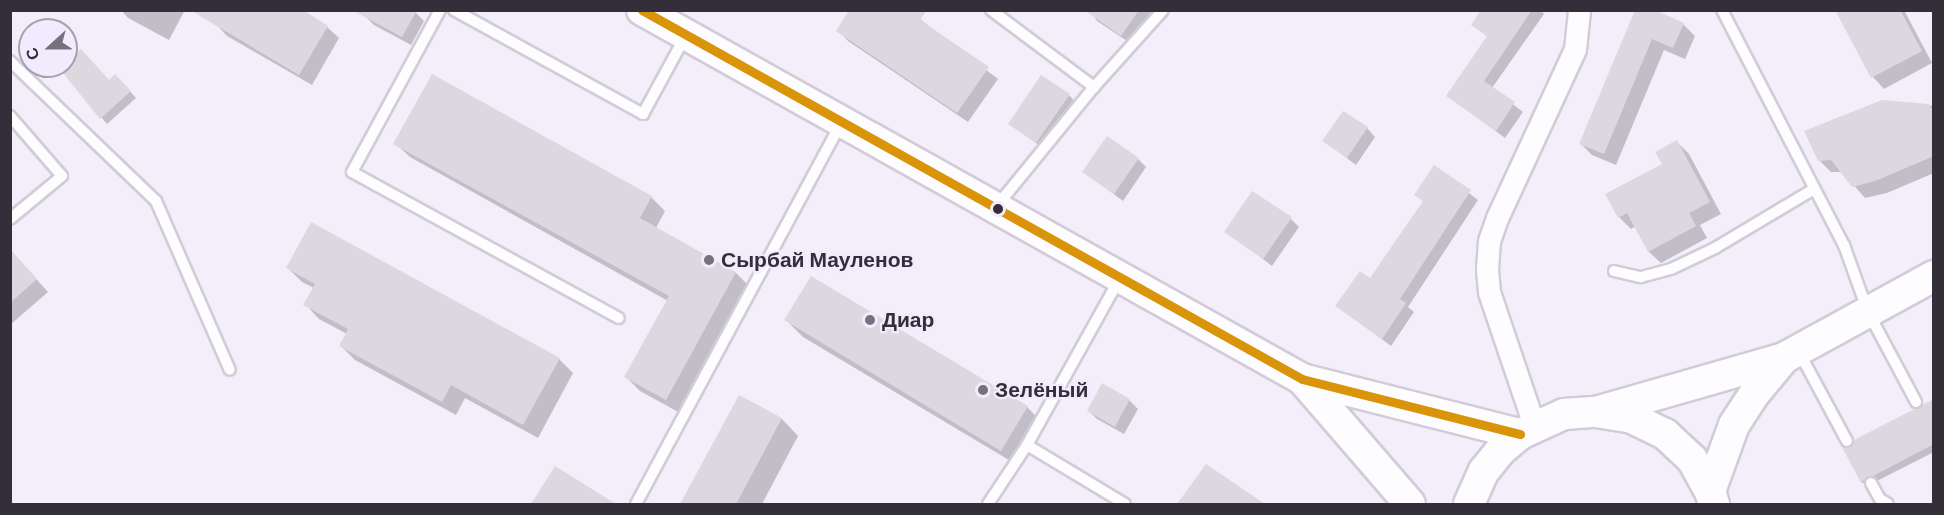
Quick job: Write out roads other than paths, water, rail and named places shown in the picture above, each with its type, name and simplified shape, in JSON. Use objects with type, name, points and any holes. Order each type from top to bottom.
[{"type":"main road","points":[[642,10],[1302,380],[1527,430]]},
{"type":"main road","points":[[1469,504],[1484,471],[1500,451],[1527,430],[1564,414],[1596,412],[1791,354],[1934,276]]},
{"type":"main road","points":[[1712,498],[1734,425],[1755,393],[1791,354]]},
{"type":"main road","points":[[1302,380],[1410,504]]},
{"type":"main road","points":[[1596,412],[1632,418],[1665,434],[1692,459],[1712,498]]},
{"type":"street","points":[[1527,430],[1489,291],[1487,269],[1489,241],[1497,218],[1575,49],[1579,10]]},
{"type":"lane","points":[[440,10],[352,172],[619,318]]},
{"type":"lane","points":[[454,10],[643,114],[686,35]]},
{"type":"lane","points":[[991,10],[1095,87]]},
{"type":"lane","points":[[996,207],[1095,87],[1163,10]]},
{"type":"lane","points":[[1722,10],[1844,246],[1868,312],[1916,402]]},
{"type":"lane","points":[[10,61],[156,201],[230,370]]},
{"type":"lane","points":[[10,116],[62,176],[10,219]]},
{"type":"lane","points":[[636,504],[843,121]]},
{"type":"lane","points":[[1614,271],[1641,278],[1671,269],[1715,248],[1814,189]]},
{"type":"lane","points":[[988,504],[1027,445],[1120,278]]},
{"type":"lane","points":[[1791,354],[1847,441]]},
{"type":"lane","points":[[1027,445],[1125,504]]},
{"type":"lane","points":[[1871,483],[1880,500],[1888,504]]},
{"type":"place","name":"Сырбай Мауленов","points":[[709,260]]},
{"type":"place","name":"Диар","points":[[870,320]]},
{"type":"place","name":"Зелёный","points":[[983,390]]}]
